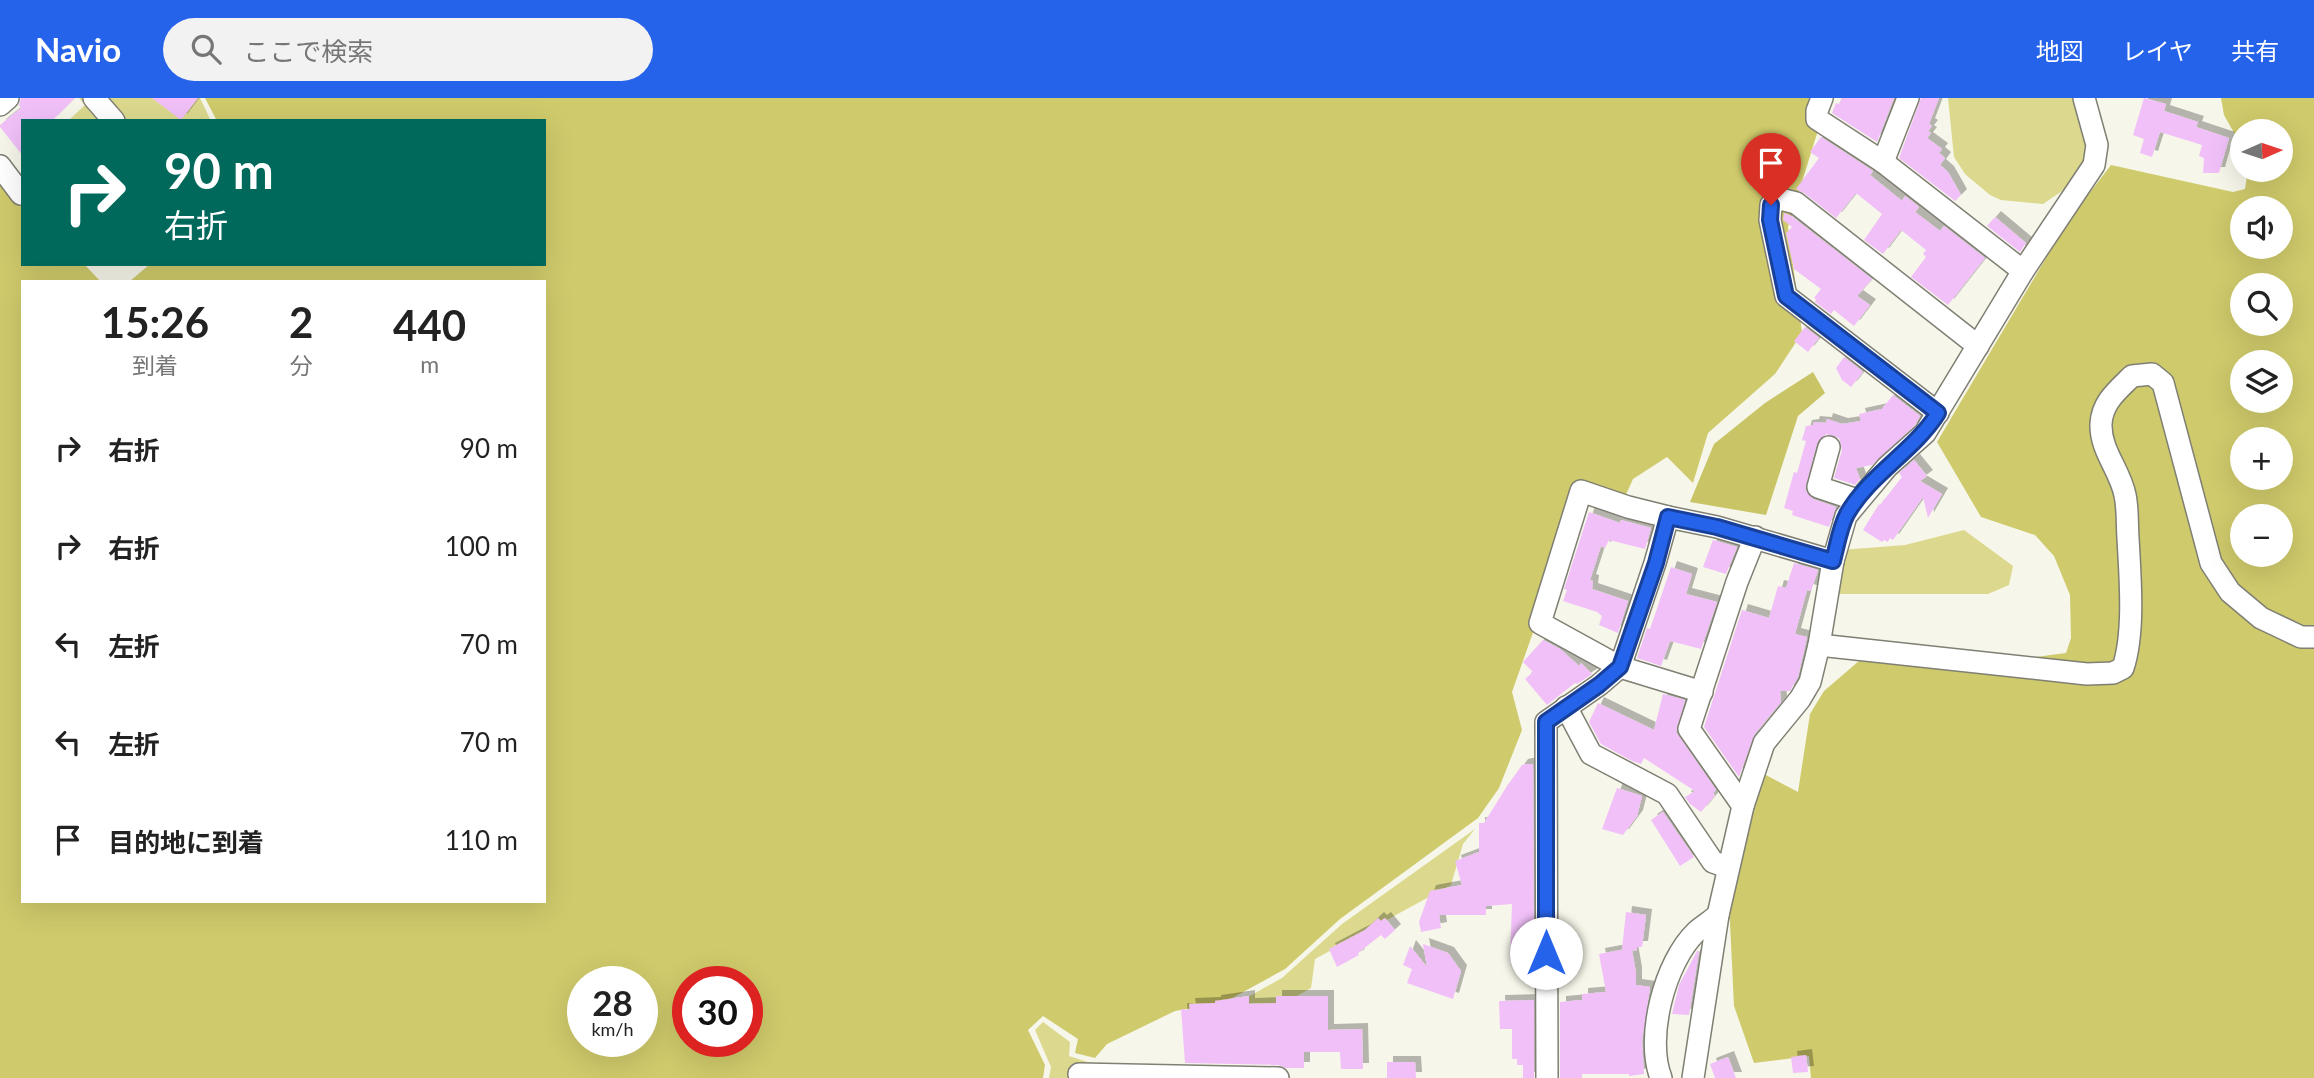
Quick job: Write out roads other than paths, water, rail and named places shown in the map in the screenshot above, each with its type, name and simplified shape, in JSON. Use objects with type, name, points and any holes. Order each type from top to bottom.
[{"type":"street","points":[[0,105],[8,98]]},
{"type":"street","points":[[94,98],[112,119]]},
{"type":"street","points":[[1822,98],[1817,119],[1883,162],[2023,271]]},
{"type":"street","points":[[1883,162],[1908,98]]},
{"type":"street","points":[[1693,1078],[1718,915],[1743,806],[1764,743],[1800,699],[1810,682],[1833,561],[1846,516],[1887,467],[1925,433],[2023,271],[2094,165],[2097,145],[2084,98]]},
{"type":"street","points":[[0,166],[21,194]]},
{"type":"street","points":[[1938,413],[1786,296],[1770,220],[1771,205],[1780,199],[1796,203],[1978,346]]},
{"type":"street","points":[[1819,645],[2088,674],[2113,673],[2123,667],[2129,651],[2126,496],[2121,479],[2104,446],[2101,423],[2107,400],[2132,376],[2152,374],[2163,383],[2211,563],[2230,592],[2262,618],[2301,637],[2314,637]]},
{"type":"street","points":[[1829,447],[1818,486],[1857,500]]},
{"type":"street","points":[[1702,691],[1620,667],[1540,623],[1581,491],[1628,507],[1755,537],[1833,561]]},
{"type":"street","points":[[1547,1078],[1546,722],[1620,667],[1656,563],[1668,517]]},
{"type":"street","points":[[1743,806],[1689,729],[1737,582],[1755,537]]},
{"type":"street","points":[[1566,707],[1591,754],[1667,793],[1713,862],[1727,867]]},
{"type":"street","points":[[1659,1078],[1656,1042],[1659,1003],[1672,969],[1695,933],[1718,915]]},
{"type":"street","points":[[1079,1074],[1278,1078]]}]
